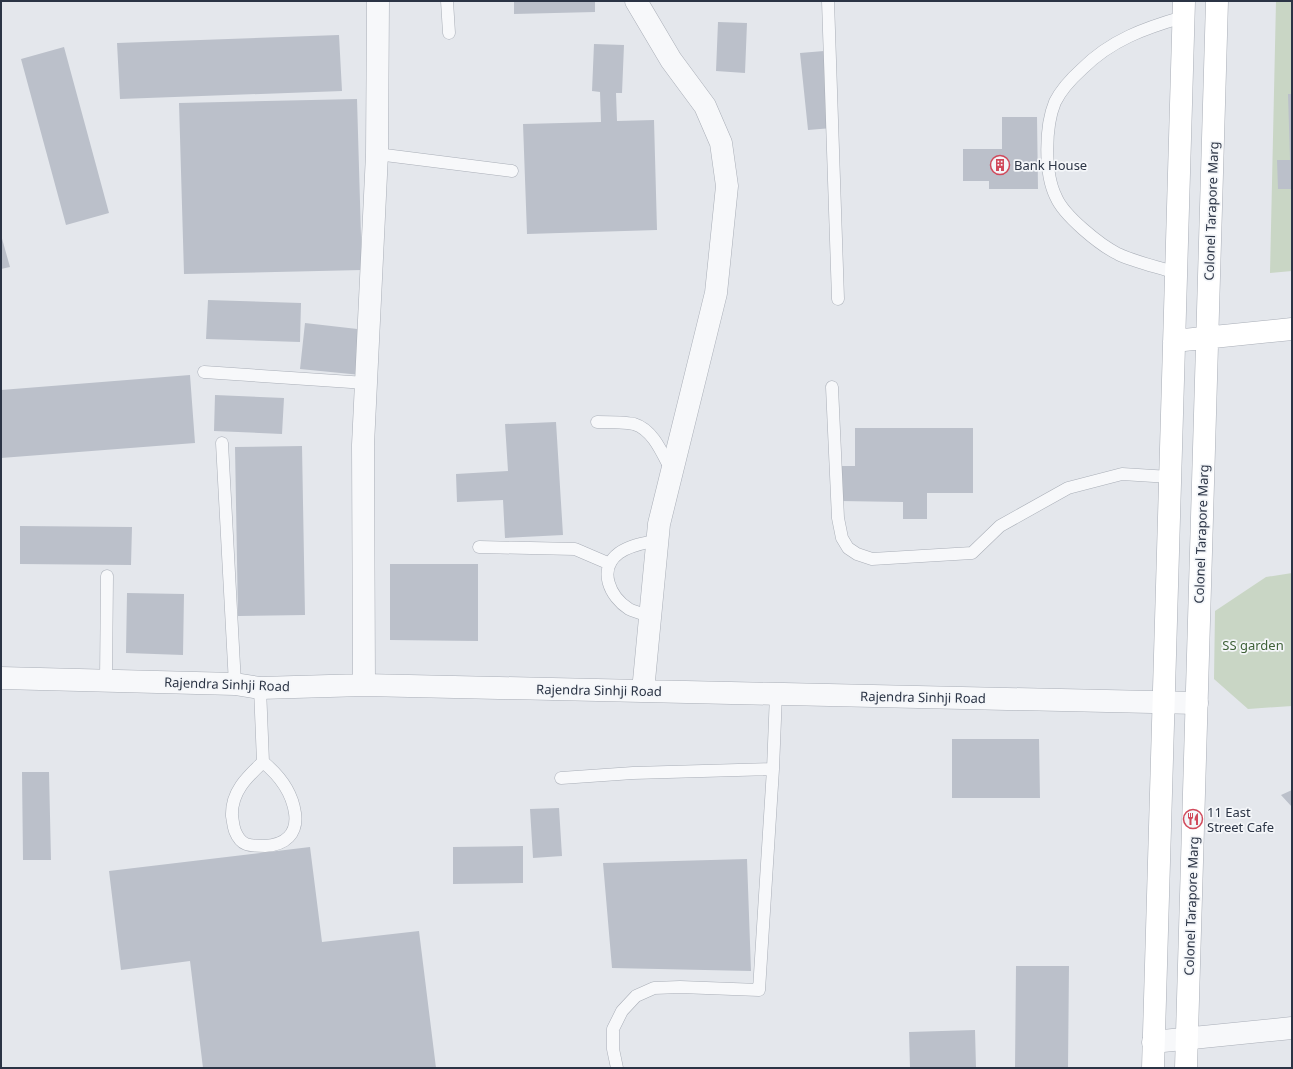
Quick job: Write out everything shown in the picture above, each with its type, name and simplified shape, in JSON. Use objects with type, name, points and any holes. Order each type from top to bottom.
[{"type":"main road","name":"Colonel Tarapore Marg","points":[[1186,1068],[1217,1]]},
{"type":"main road","points":[[1153,1068],[1184,9]]},
{"type":"main road","points":[[1174,341],[1292,329]]},
{"type":"street","points":[[364,685],[363,445],[377,154],[378,1]]},
{"type":"street","points":[[636,1],[671,60],[705,106],[721,143],[727,186],[716,293],[659,524],[643,691]]},
{"type":"street","name":"Rajendra Sinhji Road","points":[[1,678],[235,684],[260,688],[364,685],[1197,703]]},
{"type":"street","points":[[1153,1042],[1292,1028]]},
{"type":"lane","points":[[447,1],[449,33]]},
{"type":"lane","points":[[828,1],[838,299]]},
{"type":"lane","points":[[1176,273],[1118,254],[1098,241],[1073,219],[1056,199],[1047,164],[1047,144],[1051,119],[1056,102],[1070,81],[1082,68],[1103,51],[1184,9]]},
{"type":"lane","points":[[377,154],[512,171]]},
{"type":"lane","points":[[204,372],[366,383]]},
{"type":"lane","points":[[832,387],[838,518],[842,538],[848,548],[857,554],[872,559],[972,552],[1000,526],[1068,488],[1122,474],[1170,477]]},
{"type":"lane","points":[[597,422],[634,424],[649,433],[662,452],[672,473]]},
{"type":"lane","points":[[222,443],[235,684]]},
{"type":"lane","points":[[650,616],[630,609],[620,602],[611,591],[606,575],[610,564],[618,553],[637,545],[658,540]]},
{"type":"lane","points":[[479,547],[575,549],[610,564]]},
{"type":"lane","points":[[106,680],[107,576]]},
{"type":"lane","points":[[260,688],[263,762],[276,774],[288,792],[294,808],[296,822],[293,830],[286,840],[274,845],[261,846],[246,844],[238,837],[233,827],[232,812],[234,797],[246,778],[263,762]]},
{"type":"lane","points":[[617,1068],[613,1049],[613,1030],[622,1011],[636,996],[654,988],[680,987],[759,990],[774,769],[776,694]]},
{"type":"lane","points":[[562,778],[633,773],[774,769]]},
{"type":"green space","points":[[1276,1],[1292,1],[1292,271],[1270,273]]},
{"type":"green space","name":"SS garden","points":[[1292,573],[1292,706],[1248,709],[1214,679],[1215,611],[1266,577]]},
{"type":"building","points":[[514,1],[595,1],[595,12],[514,14]]},
{"type":"building","points":[[718,22],[747,23],[745,73],[716,71]]},
{"type":"building","points":[[339,35],[342,91],[120,99],[117,43]]},
{"type":"building","points":[[594,44],[624,45],[622,93],[616,93],[617,121],[654,120],[657,230],[527,234],[523,124],[601,122],[600,92],[592,91]]},
{"type":"building","points":[[64,47],[109,213],[66,225],[21,59]]},
{"type":"building","points":[[824,51],[832,128],[808,130],[800,53]]},
{"type":"building","points":[[1288,94],[1292,94],[1292,189],[1278,189],[1277,160],[1290,160]]},
{"type":"building","points":[[357,99],[362,270],[184,274],[179,103]]},
{"type":"building","name":"Bank House","points":[[1002,117],[1037,117],[1038,189],[989,189],[989,181],[963,181],[963,149],[1002,149]]},
{"type":"building","points":[[1,235],[10,267],[1,269]]},
{"type":"building","points":[[208,300],[301,303],[300,342],[206,339]]},
{"type":"building","points":[[305,323],[366,330],[361,375],[300,369]]},
{"type":"building","points":[[190,375],[195,443],[1,458],[1,390]]},
{"type":"building","points":[[215,395],[284,398],[282,434],[214,431]]},
{"type":"building","points":[[556,422],[563,535],[505,538],[503,500],[457,502],[456,474],[508,471],[505,424]]},
{"type":"building","points":[[855,428],[973,428],[973,493],[927,493],[927,519],[903,519],[903,502],[840,501],[840,466],[855,466]]},
{"type":"building","points":[[302,446],[305,615],[238,616],[235,447]]},
{"type":"building","points":[[20,526],[132,527],[131,565],[20,564]]},
{"type":"building","points":[[390,564],[478,564],[478,641],[390,640]]},
{"type":"building","points":[[127,593],[184,594],[183,655],[126,653]]},
{"type":"building","points":[[952,739],[1039,739],[1040,798],[952,798]]},
{"type":"building","points":[[22,772],[49,772],[51,860],[23,860]]},
{"type":"building","points":[[1292,790],[1292,807],[1281,795]]},
{"type":"building","points":[[559,808],[562,856],[533,858],[530,809]]},
{"type":"building","points":[[523,846],[523,883],[453,884],[453,847]]},
{"type":"building","points":[[310,847],[322,942],[419,931],[436,1068],[203,1068],[190,961],[121,970],[109,871]]},
{"type":"building","points":[[747,859],[751,971],[612,968],[603,863]]},
{"type":"building","points":[[1016,966],[1069,966],[1068,1068],[1015,1068]]},
{"type":"building","points":[[975,1030],[976,1068],[910,1068],[909,1032]]},
{"type":"place","name":"Bank House","points":[[1000,165]]},
{"type":"place","name":"11 East Street Cafe","points":[[1193,819]]}]
